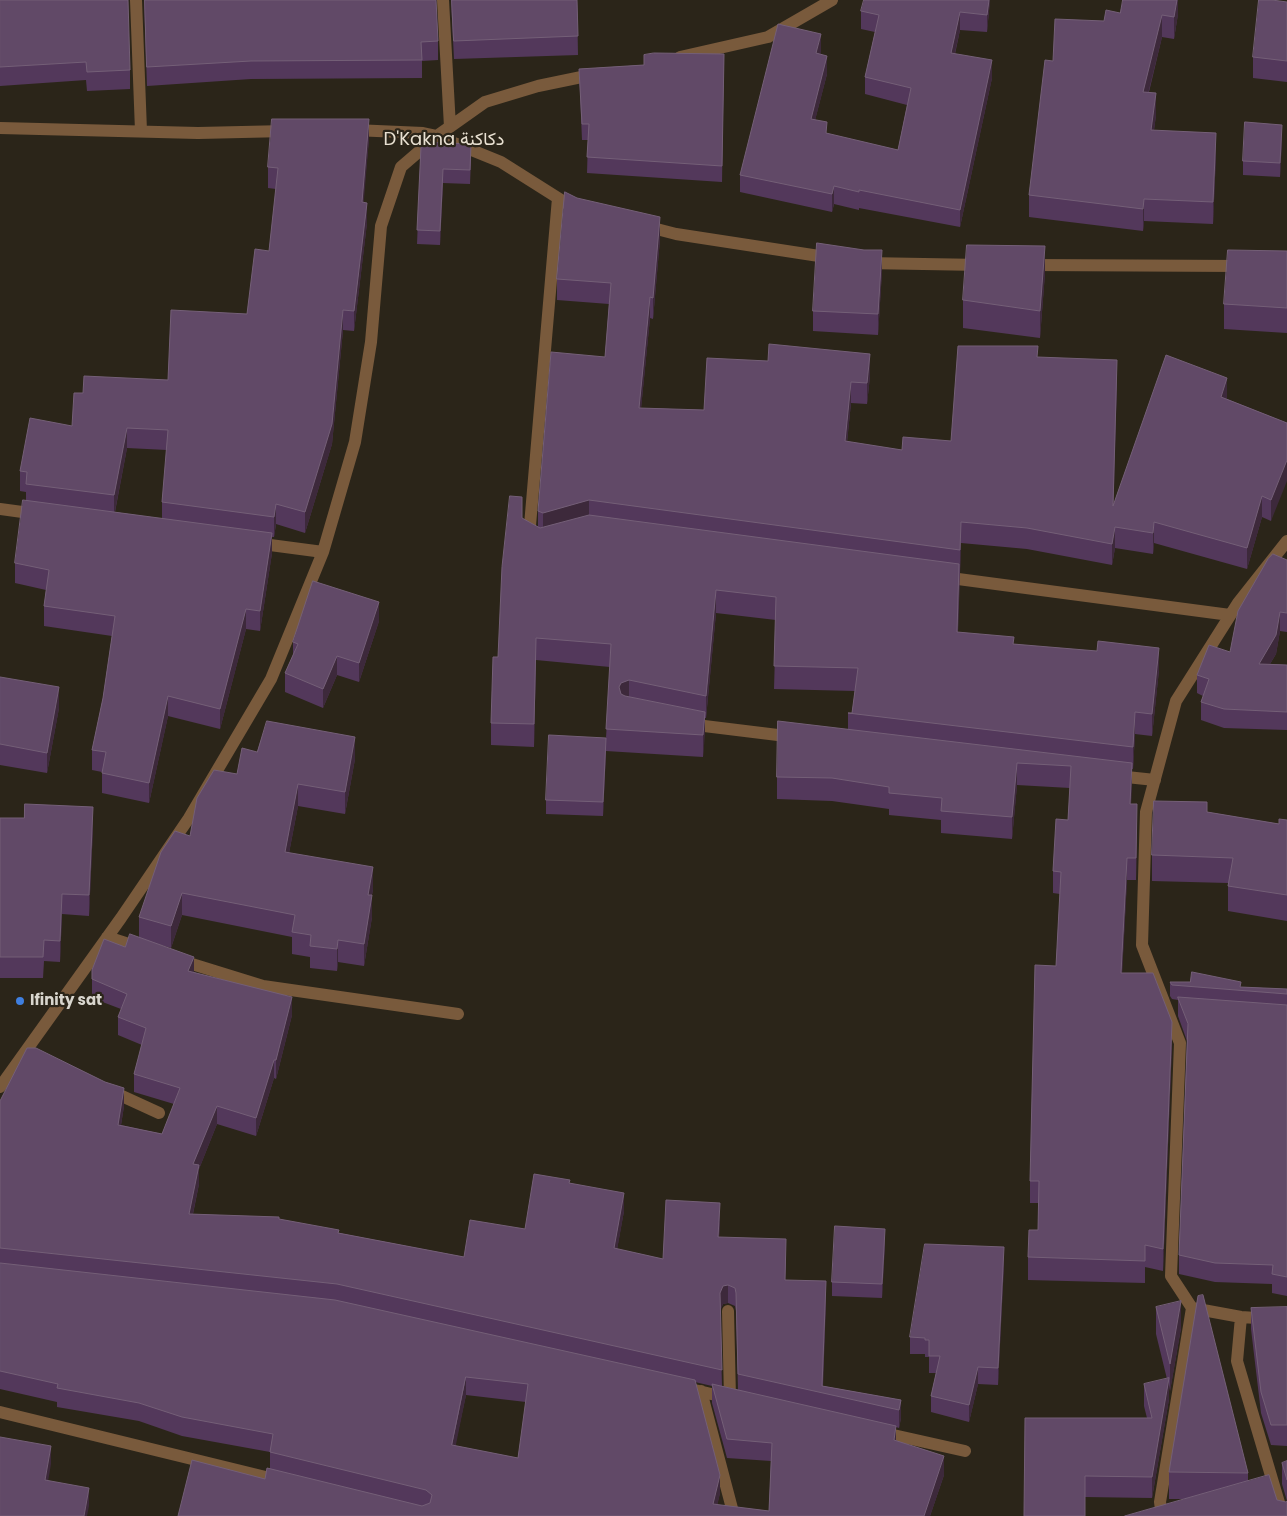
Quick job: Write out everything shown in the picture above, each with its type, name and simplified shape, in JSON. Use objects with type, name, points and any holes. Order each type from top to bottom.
[{"type":"street","points":[[136,0],[141,132]]},
{"type":"street","points":[[443,0],[450,127]]},
{"type":"street","points":[[668,60],[768,37],[832,0]]},
{"type":"street","points":[[0,1087],[29,1053],[189,818],[271,679],[323,552],[355,442],[372,342],[381,226],[401,167],[437,136],[485,102],[538,86],[612,71]]},
{"type":"street","points":[[0,128],[141,132],[303,131]]},
{"type":"street","points":[[341,130],[423,133],[437,136],[501,162],[579,211],[589,213]]},
{"type":"street","points":[[543,544],[529,537],[558,198]]},
{"type":"street","points":[[628,222],[676,234],[851,260],[999,265]]},
{"type":"street","points":[[1019,265],[1259,266]]},
{"type":"street","points":[[0,509],[49,516]]},
{"type":"street","points":[[1162,1516],[1160,1502],[1192,1308],[1170,1276],[1180,1043],[1142,945],[1146,812],[1176,702],[1230,615],[1287,541]]},
{"type":"street","points":[[244,542],[323,552]]},
{"type":"street","points":[[934,576],[1230,615]]},
{"type":"street","points":[[674,722],[811,739]]},
{"type":"street","points":[[1106,774],[1155,780]]},
{"type":"street","points":[[107,937],[153,952]]},
{"type":"street","points":[[171,957],[263,986],[458,1014]]},
{"type":"street","points":[[1166,1007],[1184,1008]]},
{"type":"street","points":[[96,1084],[159,1113]]},
{"type":"street","points":[[1192,1308],[1241,1317],[1287,1320]]},
{"type":"street","points":[[672,1385],[735,1399],[728,1311]]},
{"type":"street","points":[[1241,1317],[1237,1361],[1283,1516]]},
{"type":"street","points":[[701,1392],[734,1516]]},
{"type":"street","points":[[0,1412],[298,1485]]},
{"type":"street","points":[[872,1430],[966,1451]]},
{"type":"building","points":[[0,0],[128,0],[130,70],[87,72],[86,62],[0,67]]},
{"type":"building","points":[[145,0],[436,0],[438,41],[421,42],[422,60],[251,61],[147,67]]},
{"type":"building","points":[[452,0],[577,0],[578,36],[454,41]]},
{"type":"building","points":[[864,0],[989,0],[987,15],[960,12],[951,53],[992,60],[960,210],[834,186],[832,194],[740,175],[778,24],[821,34],[816,53],[827,56],[811,119],[827,122],[826,133],[898,150],[911,88],[865,77],[879,15],[861,11]]},
{"type":"building","points":[[1123,0],[1177,0],[1174,17],[1162,15],[1143,92],[1156,93],[1151,130],[1216,133],[1213,202],[1144,199],[1143,209],[1029,195],[1045,60],[1053,61],[1055,19],[1104,21],[1106,10],[1120,13]]},
{"type":"building","points":[[1259,0],[1287,2],[1287,61],[1253,57]]},
{"type":"building","points":[[654,53],[724,54],[722,166],[587,157],[589,124],[582,124],[579,69],[644,65],[644,55]]},
{"type":"building","points":[[272,119],[369,119],[362,202],[367,203],[354,311],[343,310],[332,424],[305,512],[276,504],[274,517],[162,502],[168,430],[127,428],[114,495],[26,484],[27,472],[20,471],[30,418],[72,426],[74,393],[83,393],[84,376],[168,380],[171,310],[247,314],[255,249],[269,251],[278,168],[268,167]]},
{"type":"building","points":[[1245,122],[1282,125],[1280,163],[1243,161]]},
{"type":"building","points":[[426,142],[471,144],[470,170],[443,169],[440,231],[417,230],[421,147]]},
{"type":"building","points":[[565,192],[577,198],[660,217],[653,298],[650,297],[639,408],[704,410],[707,358],[768,361],[769,344],[870,354],[867,383],[851,382],[845,441],[902,450],[903,437],[951,441],[958,346],[1038,346],[1037,357],[1117,360],[1113,506],[1166,355],[1227,378],[1221,397],[1287,423],[1287,460],[1271,500],[1262,496],[1247,548],[1154,522],[1153,533],[1115,527],[1112,544],[1027,528],[961,522],[960,550],[589,500],[543,513],[538,511],[551,352],[605,357],[611,283],[557,279]]},
{"type":"building","points":[[817,243],[864,250],[882,250],[878,314],[813,311]]},
{"type":"building","points":[[967,245],[1045,246],[1040,311],[963,300]]},
{"type":"building","points":[[1228,250],[1287,251],[1287,308],[1224,304]]},
{"type":"building","points":[[510,496],[522,497],[522,518],[540,528],[589,515],[959,564],[957,632],[1014,637],[1013,644],[1097,651],[1098,641],[1159,648],[1152,714],[1135,712],[1133,747],[848,713],[852,713],[858,668],[774,666],[776,597],[716,590],[706,696],[629,680],[621,683],[619,687],[621,694],[625,696],[705,712],[703,735],[606,729],[611,644],[536,638],[534,724],[491,723],[493,657],[498,657],[502,567]]},
{"type":"building","points":[[23,500],[272,533],[260,611],[246,609],[220,709],[168,696],[149,783],[102,773],[106,752],[92,750],[103,698],[115,616],[44,606],[49,570],[15,563]]},
{"type":"building","points":[[1273,554],[1287,560],[1287,613],[1280,612],[1276,635],[1259,664],[1287,665],[1287,712],[1224,709],[1201,702],[1209,679],[1197,675],[1209,645],[1230,652],[1238,611],[1268,559]]},
{"type":"building","points":[[313,581],[379,602],[359,663],[337,656],[323,689],[285,673],[298,644],[293,642]]},
{"type":"building","points":[[0,677],[59,687],[47,753],[0,744]]},
{"type":"building","points":[[267,721],[355,737],[345,792],[298,784],[285,852],[373,867],[368,895],[372,895],[364,944],[338,940],[337,949],[310,946],[311,935],[292,932],[295,915],[182,893],[171,926],[139,917],[161,852],[175,831],[190,836],[197,798],[214,770],[237,774],[242,748],[257,752]]},
{"type":"building","points":[[778,721],[1132,763],[1130,804],[1137,804],[1136,858],[1127,858],[1121,973],[1153,973],[1172,1022],[1163,1249],[1145,1245],[1145,1261],[1028,1257],[1029,1230],[1038,1230],[1039,1181],[1030,1181],[1035,965],[1056,966],[1061,872],[1053,871],[1056,819],[1068,820],[1071,766],[1017,763],[1012,817],[941,811],[942,798],[889,793],[889,787],[832,778],[777,777]]},
{"type":"building","points":[[549,735],[606,738],[603,802],[546,800]]},
{"type":"building","points":[[1154,801],[1207,802],[1207,812],[1279,824],[1279,819],[1287,820],[1287,895],[1228,886],[1233,858],[1152,855]]},
{"type":"building","points":[[25,804],[93,807],[89,895],[62,894],[60,941],[44,940],[43,957],[0,957],[0,818],[24,818]]},
{"type":"building","points":[[130,934],[194,957],[188,971],[292,997],[276,1060],[274,1060],[256,1118],[217,1106],[193,1164],[199,1165],[189,1214],[279,1217],[279,1219],[339,1230],[338,1233],[464,1257],[470,1220],[525,1229],[534,1174],[570,1180],[569,1183],[624,1193],[614,1248],[663,1259],[666,1200],[720,1203],[718,1237],[786,1239],[785,1280],[826,1281],[822,1386],[901,1400],[899,1410],[738,1374],[736,1293],[735,1288],[728,1285],[723,1286],[720,1293],[722,1370],[337,1284],[0,1248],[0,1101],[27,1048],[36,1048],[105,1082],[124,1088],[118,1125],[162,1134],[180,1088],[134,1074],[146,1028],[118,1017],[127,994],[92,979],[92,970],[104,939],[125,947]]},
{"type":"building","points":[[1192,972],[1241,982],[1240,987],[1287,989],[1287,994],[1172,985],[1170,982],[1190,982]]},
{"type":"building","points":[[1178,997],[1287,1005],[1287,1277],[1272,1274],[1273,1265],[1215,1263],[1179,1255],[1188,1024]]},
{"type":"building","points":[[835,1226],[885,1229],[882,1284],[832,1282]]},
{"type":"building","points":[[925,1244],[1004,1247],[998,1368],[978,1367],[969,1405],[931,1396],[940,1356],[929,1356],[929,1340],[910,1337]]},
{"type":"building","points":[[0,1263],[335,1300],[695,1380],[720,1475],[713,1504],[769,1511],[772,1443],[727,1439],[712,1384],[896,1426],[894,1440],[944,1456],[924,1516],[178,1516],[192,1460],[265,1479],[267,1468],[422,1506],[430,1503],[432,1495],[426,1490],[270,1452],[273,1434],[182,1417],[139,1403],[57,1388],[58,1384],[0,1371]],"holes":[[[466,1377],[528,1384],[518,1458],[452,1445]]]},
{"type":"building","points":[[1203,1295],[1248,1473],[1169,1472],[1198,1296]]},
{"type":"building","points":[[1181,1301],[1170,1364],[1156,1307]]},
{"type":"building","points":[[1287,1307],[1287,1425],[1271,1425],[1261,1392],[1251,1308]]},
{"type":"building","points":[[1169,1378],[1152,1477],[1085,1476],[1085,1516],[1024,1516],[1025,1418],[1152,1418],[1144,1384]]},
{"type":"building","points":[[0,1437],[51,1446],[45,1480],[89,1488],[84,1516],[0,1516]]},
{"type":"building","points":[[1287,1461],[1287,1480],[1282,1463]]},
{"type":"building","points":[[1269,1475],[1277,1500],[1287,1501],[1287,1516],[1125,1516]]},
{"type":"place","name":"Ifinity sat","points":[[20,1001]]},
{"type":"district","name":"D'Kakna دكاكنة","points":[[444,140]]}]
